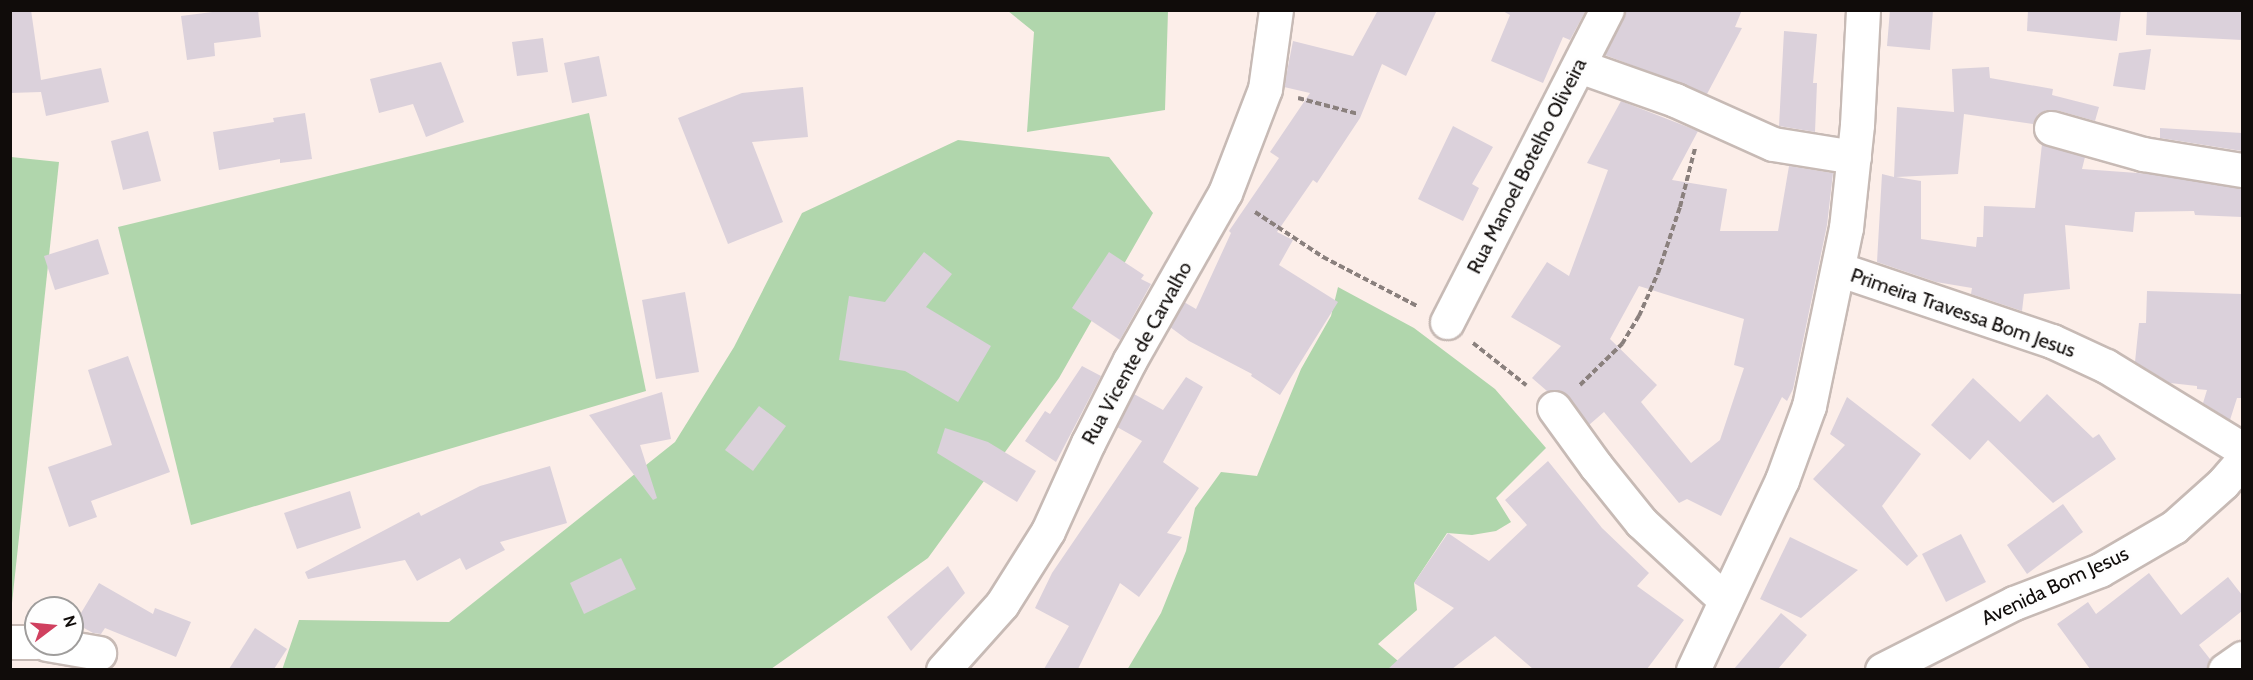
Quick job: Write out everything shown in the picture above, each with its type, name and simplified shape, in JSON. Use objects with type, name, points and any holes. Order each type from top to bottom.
[{"type":"street","name":"Rua Vicente de Carvalho","points":[[943,669],[1002,604],[1048,531],[1088,443],[1130,360],[1225,193],[1265,89],[1276,10]]},
{"type":"street","name":"Rua Manoel Botelho Oliveira","points":[[1447,322],[1607,10]]},
{"type":"street","points":[[1693,669],[1782,480],[1809,406],[1846,228],[1854,158],[1863,10]]},
{"type":"street","points":[[1579,66],[1707,114],[1773,144],[1854,158]]},
{"type":"street","points":[[2051,128],[2143,154],[2242,170]]},
{"type":"street","name":"Primeira Travessa Bom Jesus","points":[[1838,269],[2052,341],[2106,366],[2242,449]]},
{"type":"street","points":[[1554,408],[1641,522],[1725,600]]},
{"type":"street","name":"Avenida Bom Jesus","points":[[1882,669],[2014,603],[2100,570],[2174,527],[2223,483],[2242,460]]},
{"type":"street","points":[[84,650],[99,653]]},
{"type":"street","points":[[2226,669],[2242,658]]},
{"type":"path","points":[[1265,89],[1358,114]]},
{"type":"path","points":[[1225,193],[1323,257],[1447,322],[1554,408],[1595,373],[1622,344],[1639,316],[1658,273],[1707,114]]},
{"type":"green space","points":[[1008,11],[1168,11],[1165,110],[1027,132],[1034,32]]},
{"type":"green space","points":[[589,113],[646,391],[191,525],[118,227]]},
{"type":"green space","points":[[958,140],[1109,157],[1153,213],[1059,378],[928,558],[771,669],[282,670],[299,620],[449,622],[675,442],[734,347],[802,213]]},
{"type":"green space","points":[[11,157],[59,162],[12,603],[11,603]]},
{"type":"green space","points":[[1338,287],[1414,328],[1495,389],[1546,448],[1496,498],[1511,522],[1496,531],[1472,535],[1447,533],[1414,583],[1417,610],[1378,644],[1398,661],[1389,669],[1127,670],[1161,613],[1186,551],[1195,508],[1221,472],[1257,476],[1301,369],[1331,316]]},
{"type":"building","points":[[10,10],[31,10],[41,80],[101,68],[109,102],[46,116],[41,92],[10,93]]},
{"type":"building","points":[[228,10],[258,10],[261,37],[214,43],[215,56],[187,60],[181,16]]},
{"type":"building","points":[[1378,10],[1437,10],[1406,76],[1382,64],[1360,118],[1317,183],[1313,180],[1277,232],[1293,240],[1279,265],[1338,302],[1280,395],[1251,376],[1252,374],[1189,341],[1170,327],[1184,302],[1196,309],[1231,233],[1229,231],[1279,158],[1270,152],[1310,93],[1284,87],[1293,41],[1353,56]]},
{"type":"building","points":[[1501,10],[1586,10],[1570,40],[1563,37],[1543,83],[1491,61],[1510,15]]},
{"type":"building","points":[[1625,10],[1742,10],[1735,27],[1742,28],[1707,94],[1605,55]]},
{"type":"building","points":[[1890,10],[1933,10],[1930,50],[1887,46]]},
{"type":"building","points":[[2028,10],[2121,10],[2117,41],[2027,31]]},
{"type":"building","points":[[2147,10],[2242,10],[2242,40],[2146,35]]},
{"type":"building","points":[[1784,31],[1817,34],[1813,83],[1817,83],[1815,132],[1779,126]]},
{"type":"building","points":[[543,38],[548,72],[517,76],[512,42]]},
{"type":"building","points":[[2151,49],[2145,90],[2113,86],[2119,53]]},
{"type":"building","points":[[599,56],[607,96],[572,103],[564,63]]},
{"type":"building","points":[[441,62],[464,122],[426,137],[413,104],[379,113],[370,79]]},
{"type":"building","points":[[1989,67],[1990,78],[2053,89],[2052,95],[2099,107],[2095,121],[2056,110],[2047,110],[2038,114],[2033,124],[1964,114],[1958,174],[1896,177],[1921,181],[1921,239],[1976,247],[1977,237],[1983,237],[1984,206],[2035,208],[2042,144],[2085,157],[2082,169],[2151,174],[2242,188],[2242,217],[2195,215],[2194,211],[2135,212],[2133,232],[2065,225],[2070,289],[2024,294],[2022,311],[1971,294],[1972,288],[1936,282],[1877,262],[1882,174],[1894,177],[1897,107],[1954,112],[1952,69]]},
{"type":"building","points":[[803,87],[808,137],[752,142],[783,222],[728,244],[678,118],[742,93]]},
{"type":"building","points":[[1621,101],[1698,131],[1672,180],[1727,189],[1720,231],[1778,231],[1789,166],[1833,173],[1827,225],[1793,389],[1787,401],[1782,397],[1721,516],[1687,499],[1679,503],[1604,412],[1589,425],[1562,391],[1547,391],[1532,378],[1561,346],[1511,317],[1547,262],[1569,276],[1608,170],[1587,163]],"holes":[[[1639,286],[1744,319],[1734,365],[1744,368],[1720,440],[1691,463],[1641,402],[1657,385],[1610,339]]]},
{"type":"building","points":[[305,113],[312,159],[280,163],[280,159],[219,170],[213,132],[274,122],[273,118]]},
{"type":"building","points":[[1453,126],[1493,147],[1472,184],[1479,188],[1463,221],[1418,199]]},
{"type":"building","points":[[2160,128],[2242,133],[2242,151],[2160,138]]},
{"type":"building","points":[[148,131],[161,181],[123,190],[111,141]]},
{"type":"building","points":[[98,239],[109,274],[55,290],[44,256]]},
{"type":"building","points":[[924,252],[952,274],[926,307],[991,346],[958,402],[905,371],[839,360],[849,296],[885,302]]},
{"type":"building","points":[[1109,252],[1144,275],[1141,279],[1151,284],[1120,340],[1072,308]]},
{"type":"building","points":[[2147,291],[2242,294],[2242,398],[2237,398],[2230,420],[2203,403],[2207,390],[2197,389],[2197,386],[2170,383],[2135,362],[2139,323],[2146,323]]},
{"type":"building","points":[[685,292],[699,372],[656,379],[642,300]]},
{"type":"building","points":[[128,356],[170,472],[91,501],[97,517],[69,527],[48,467],[112,445],[88,370]]},
{"type":"building","points":[[1082,366],[1101,376],[1056,462],[1025,441],[1045,411],[1050,414]]},
{"type":"building","points":[[1186,377],[1203,387],[1163,462],[1199,488],[1167,533],[1182,537],[1139,597],[1120,583],[1078,669],[1044,669],[1069,626],[1035,608],[1052,573],[1142,441],[1117,427],[1134,394],[1163,410]]},
{"type":"building","points":[[1973,378],[2020,422],[2047,394],[2093,438],[2099,434],[2116,459],[2053,503],[1988,440],[1970,460],[1931,425]]},
{"type":"building","points":[[662,392],[671,439],[640,445],[657,498],[653,500],[589,415]]},
{"type":"building","points":[[1847,397],[1921,454],[1882,506],[1918,556],[1907,566],[1813,479],[1845,445],[1830,434]]},
{"type":"building","points":[[759,406],[786,426],[753,471],[725,450]]},
{"type":"building","points":[[945,428],[988,442],[1036,471],[1017,502],[937,453]]},
{"type":"building","points":[[1548,461],[1602,528],[1649,573],[1637,586],[1684,620],[1647,669],[1533,669],[1495,636],[1452,669],[1388,669],[1454,608],[1414,583],[1448,533],[1489,561],[1527,525],[1505,500]]},
{"type":"building","points":[[550,466],[567,523],[500,542],[505,550],[466,570],[460,558],[417,581],[405,560],[308,579],[305,572],[419,512],[421,516],[480,486]]},
{"type":"building","points":[[350,491],[361,528],[297,549],[284,513]]},
{"type":"building","points":[[2063,504],[2083,532],[2027,574],[2007,545]]},
{"type":"building","points":[[1961,534],[1986,582],[1946,602],[1922,554]]},
{"type":"building","points":[[1790,537],[1858,570],[1801,618],[1760,599]]},
{"type":"building","points":[[621,558],[636,589],[584,614],[570,583]]},
{"type":"building","points":[[948,566],[965,593],[911,651],[887,617]]},
{"type":"building","points":[[2149,573],[2181,615],[2228,577],[2242,595],[2242,611],[2199,645],[2210,659],[2207,669],[2090,669],[2057,624],[2088,602],[2096,614]]},
{"type":"building","points":[[99,583],[153,614],[155,608],[191,622],[176,657],[105,628],[101,634],[93,633],[84,628],[84,608]]},
{"type":"building","points":[[1781,613],[1807,635],[1778,669],[1734,669]]},
{"type":"building","points":[[255,628],[287,649],[274,669],[229,669]]}]
